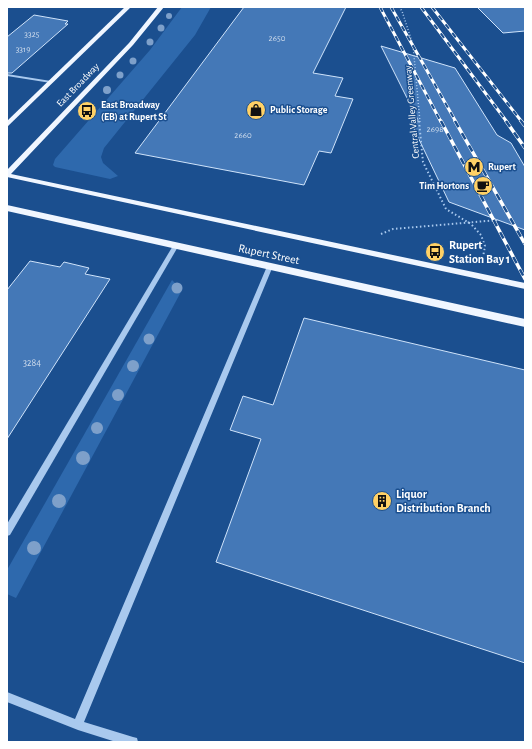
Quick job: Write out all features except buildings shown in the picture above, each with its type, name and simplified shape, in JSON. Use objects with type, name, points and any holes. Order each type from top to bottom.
[{"type":"main road","name":"East Broadway","points":[[7,125],[128,7]]},
{"type":"main road","name":"East Broadway","points":[[7,174],[131,44],[161,7]]},
{"type":"main road","name":"Rupert Street","points":[[7,174],[525,286]]},
{"type":"main road","name":"Rupert Street","points":[[7,208],[525,323]]},
{"type":"lane","points":[[7,75],[51,82]]},
{"type":"lane","points":[[7,532],[176,246]]},
{"type":"lane","points":[[78,724],[270,266]]},
{"type":"lane","points":[[7,698],[133,742]]},
{"type":"path","name":"Central Valley Greenway","points":[[399,7],[402,11],[413,46],[423,162],[446,209],[471,224],[481,235],[484,246],[482,261]]},
{"type":"path","points":[[379,235],[393,229],[471,224],[498,220]]},
{"type":"shaded area","points":[[182,7],[211,7],[195,35],[104,148],[101,157],[103,163],[118,176],[110,179],[55,167],[53,165],[55,159],[150,50]]},
{"type":"shaded area","points":[[172,280],[182,290],[16,598],[7,594],[7,570]]},
{"type":"railway","points":[[380,7],[441,122]]},
{"type":"railway","points":[[391,7],[456,122]]},
{"type":"railway","points":[[421,7],[507,122]]},
{"type":"railway","points":[[432,7],[522,122]]},
{"type":"railway","points":[[441,121],[525,279]]},
{"type":"railway","points":[[455,121],[525,244]]},
{"type":"railway","points":[[506,121],[525,148]]},
{"type":"railway","points":[[521,121],[525,126]]},
{"type":"place","name":"Public Storage","points":[[256,110]]},
{"type":"place","name":"East Broadway (EB) at Rupert St","points":[[87,111]]},
{"type":"place","name":"Rupert","points":[[474,167]]},
{"type":"place","name":"Tim Hortons","points":[[483,186]]},
{"type":"place","name":"Rupert Station Bay 1","points":[[435,252]]},
{"type":"place","name":"Liquor Distribution Branch","points":[[382,501]]}]
